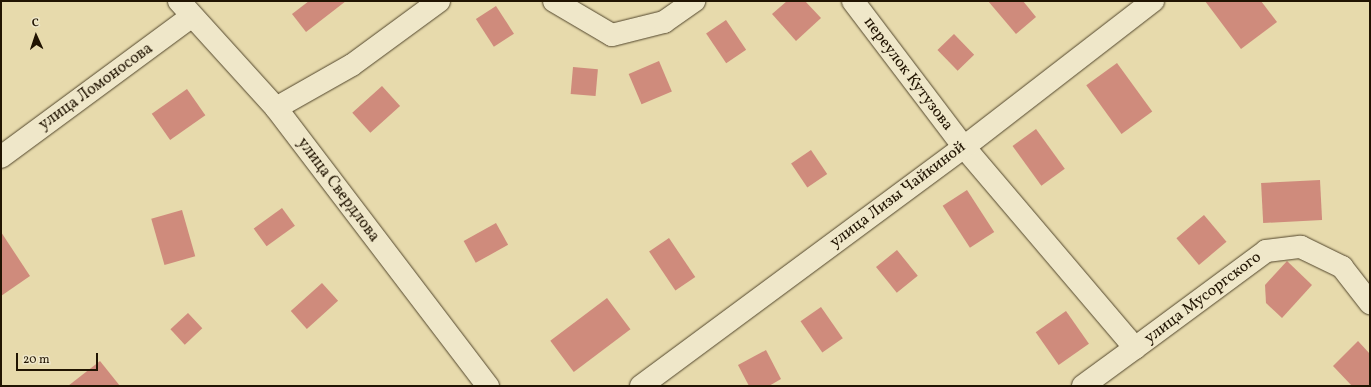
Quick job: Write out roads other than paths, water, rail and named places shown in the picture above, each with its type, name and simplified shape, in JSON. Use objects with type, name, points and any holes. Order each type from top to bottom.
[{"type":"street","points":[[276,108],[352,65],[439,1]]},
{"type":"street","points":[[554,1],[612,35],[664,22],[694,1]]},
{"type":"street","name":"переулок Кутузова","points":[[853,1],[964,147]]},
{"type":"street","name":"улица Лизы Чайкиной","points":[[641,386],[964,147],[1153,1]]},
{"type":"street","name":"улица Свердлова","points":[[185,9],[276,108],[488,386]]},
{"type":"street","name":"улица Ломоносова","points":[[1,157],[185,9]]},
{"type":"street","name":"улица Мусоргского","points":[[964,147],[1135,348]]},
{"type":"street","name":"улица Мусоргского","points":[[1083,386],[1266,251],[1301,248],[1342,267],[1370,303]]}]
